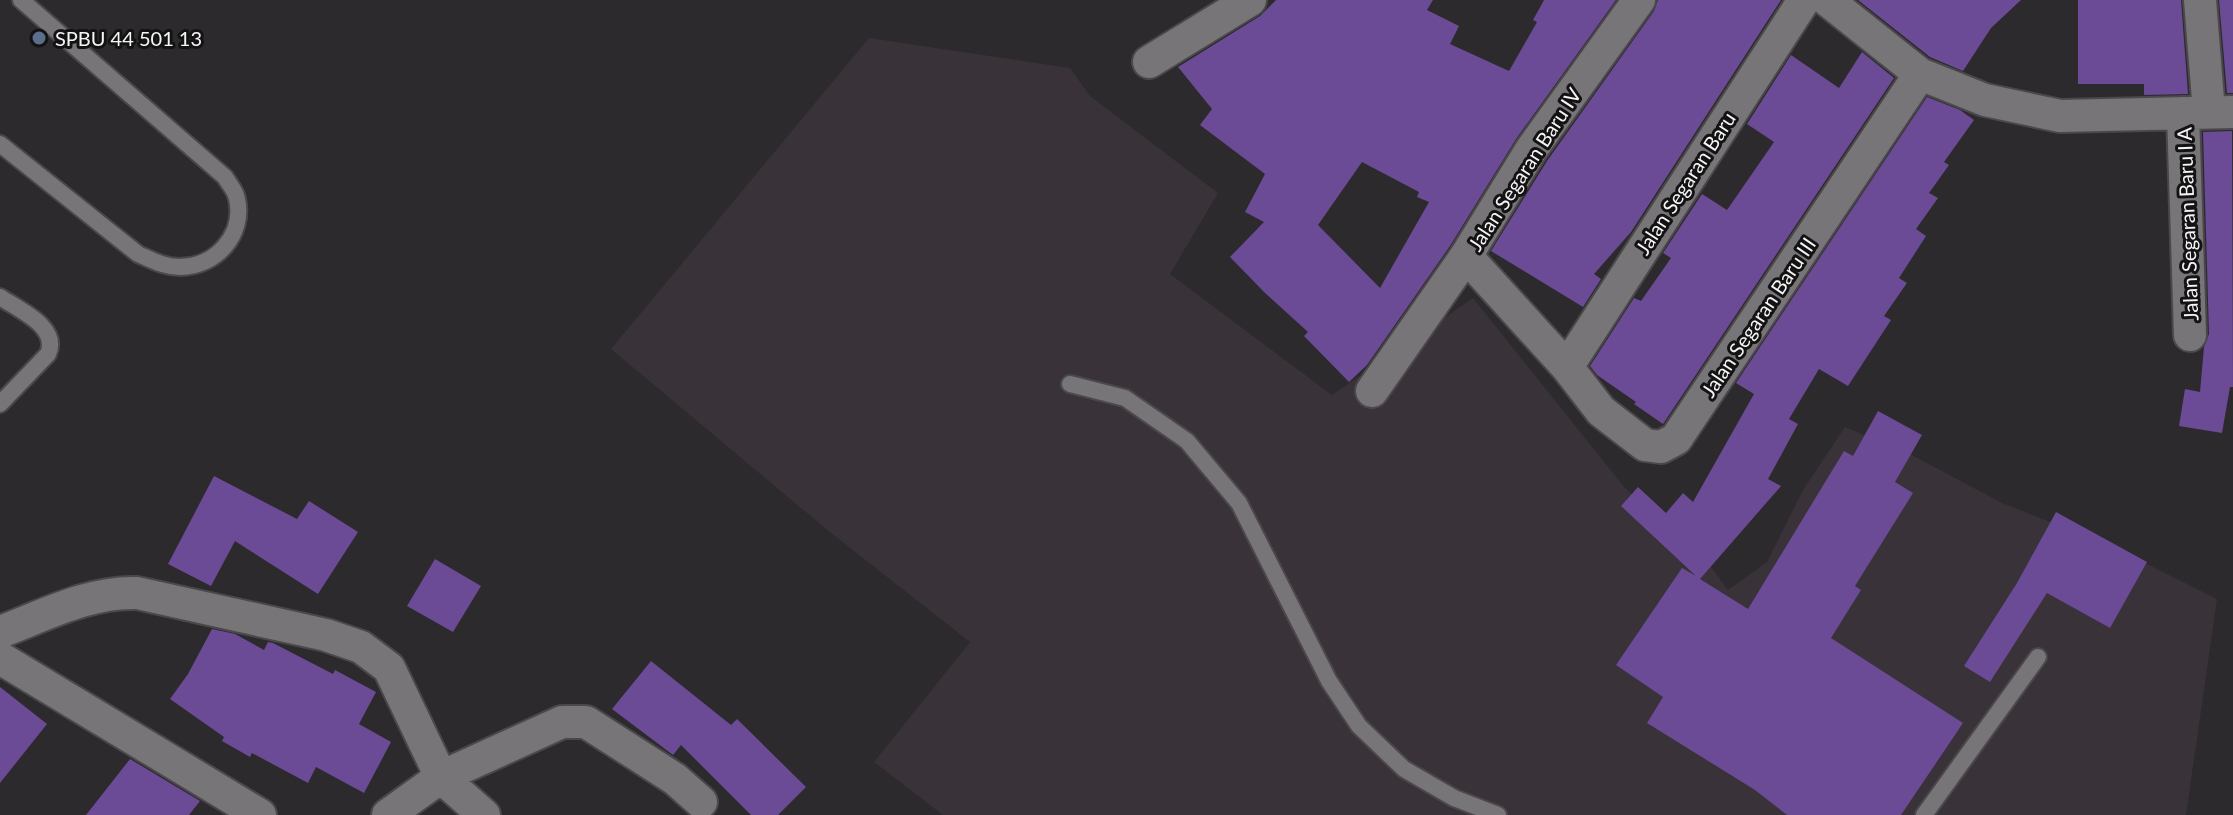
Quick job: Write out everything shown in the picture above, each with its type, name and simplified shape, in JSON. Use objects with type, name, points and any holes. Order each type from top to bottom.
[{"type":"street","points":[[1149,62],[1250,0]]},
{"type":"street","name":"Jalan Segaran Baru IV","points":[[1567,367],[1466,256],[1531,150],[1639,0]]},
{"type":"street","name":"Jalan Segaran Baru","points":[[1567,367],[1804,0]]},
{"type":"street","points":[[1827,0],[1920,74],[1985,100],[2060,116],[2208,112]]},
{"type":"street","name":"Jalan Segaran Baru I A","points":[[2190,335],[2208,112],[2200,0]]},
{"type":"street","name":"Jalan Segaran Baru III","points":[[1567,367],[1601,411],[1645,445],[1661,447],[1676,439],[1920,74]]},
{"type":"street","points":[[1372,391],[1466,256]]},
{"type":"street","points":[[0,632],[117,592],[137,593],[326,635],[361,647],[389,668],[441,777],[484,815]]},
{"type":"street","points":[[0,658],[260,815]]},
{"type":"street","points":[[388,815],[441,777],[562,722],[586,722],[675,779],[701,802]]},
{"type":"lane","points":[[0,144],[138,254],[162,265],[184,267],[211,259],[229,243],[239,219],[237,195],[225,177],[21,0]]},
{"type":"lane","points":[[0,297],[45,328],[52,346],[40,363],[0,404]]},
{"type":"lane","points":[[1070,384],[1125,398],[1187,441],[1239,503],[1329,681],[1359,726],[1404,769],[1454,798],[1498,815]]},
{"type":"lane","points":[[1924,815],[2038,657]]},
{"type":"shaded area","points":[[869,38],[1070,68],[1090,96],[1218,193],[1170,274],[1332,395],[1473,298],[1625,488],[1662,522],[1694,544],[1728,590],[1767,562],[1803,490],[1845,427],[1910,454],[2002,503],[2107,544],[2217,599],[2186,815],[943,815],[874,762],[970,642],[831,533],[611,349]]},
{"type":"building","points":[[1276,0],[1433,0],[1427,10],[1459,26],[1450,44],[1509,71],[1537,22],[1533,20],[1544,0],[1616,0],[1516,139],[1450,246],[1367,365],[1349,382],[1304,336],[1308,332],[1230,257],[1264,222],[1245,212],[1265,174],[1200,125],[1212,109],[1178,67],[1260,16]],"holes":[[[1362,162],[1419,192],[1417,197],[1429,202],[1380,288],[1318,225]]]},
{"type":"building","points":[[1658,0],[1781,0],[1631,232],[1594,274],[1601,279],[1583,307],[1491,251],[1547,161],[1654,11]]},
{"type":"building","points":[[1858,0],[2021,0],[1991,28],[1963,71],[1930,57]]},
{"type":"building","points":[[2078,0],[2181,0],[2188,94],[2144,95],[2144,84],[2078,84]]},
{"type":"building","points":[[2219,0],[2233,0],[2233,93],[2227,93]]},
{"type":"building","points":[[1862,52],[1894,78],[1663,424],[1597,375],[1590,366],[1634,298],[1641,301],[1671,258],[1663,253],[1702,194],[1727,210],[1774,142],[1747,124],[1791,55],[1839,88]]},
{"type":"building","points":[[1927,97],[1960,110],[1974,120],[1944,162],[1949,165],[1929,193],[1938,198],[1916,229],[1926,236],[1899,278],[1907,283],[1884,316],[1891,320],[1848,386],[1819,369],[1789,419],[1798,424],[1768,479],[1781,486],[1700,579],[1748,609],[1844,451],[1853,456],[1878,411],[1922,435],[1895,482],[1913,493],[1855,586],[1861,590],[1831,638],[1963,723],[1901,815],[1787,815],[1755,790],[1647,723],[1663,697],[1616,665],[1682,568],[1696,576],[1621,506],[1638,487],[1666,513],[1683,493],[1693,502],[1754,394],[1736,383]]},
{"type":"building","points":[[2232,131],[2233,387],[2230,387],[2222,433],[2179,426],[2185,389],[2200,392],[2204,347],[2209,334],[2203,132]]},
{"type":"building","points":[[214,476],[297,519],[309,501],[358,532],[318,594],[235,541],[211,586],[168,564]]},
{"type":"building","points":[[2056,512],[2147,562],[2110,628],[2047,593],[1990,682],[1964,666],[2017,583]]},
{"type":"building","points":[[435,559],[481,586],[453,632],[407,606]]},
{"type":"building","points":[[212,629],[235,634],[264,650],[268,642],[273,643],[376,692],[359,724],[391,742],[364,793],[316,767],[308,783],[252,753],[250,757],[222,741],[224,737],[170,699],[188,674]]},
{"type":"building","points":[[651,661],[731,725],[737,719],[806,787],[778,815],[751,815],[681,745],[673,755],[612,709]]},
{"type":"building","points":[[0,687],[47,724],[0,783]]},
{"type":"building","points":[[130,759],[200,801],[189,815],[86,815]]},
{"type":"place","name":"SPBU 44 501 13","points":[[39,38]]}]
